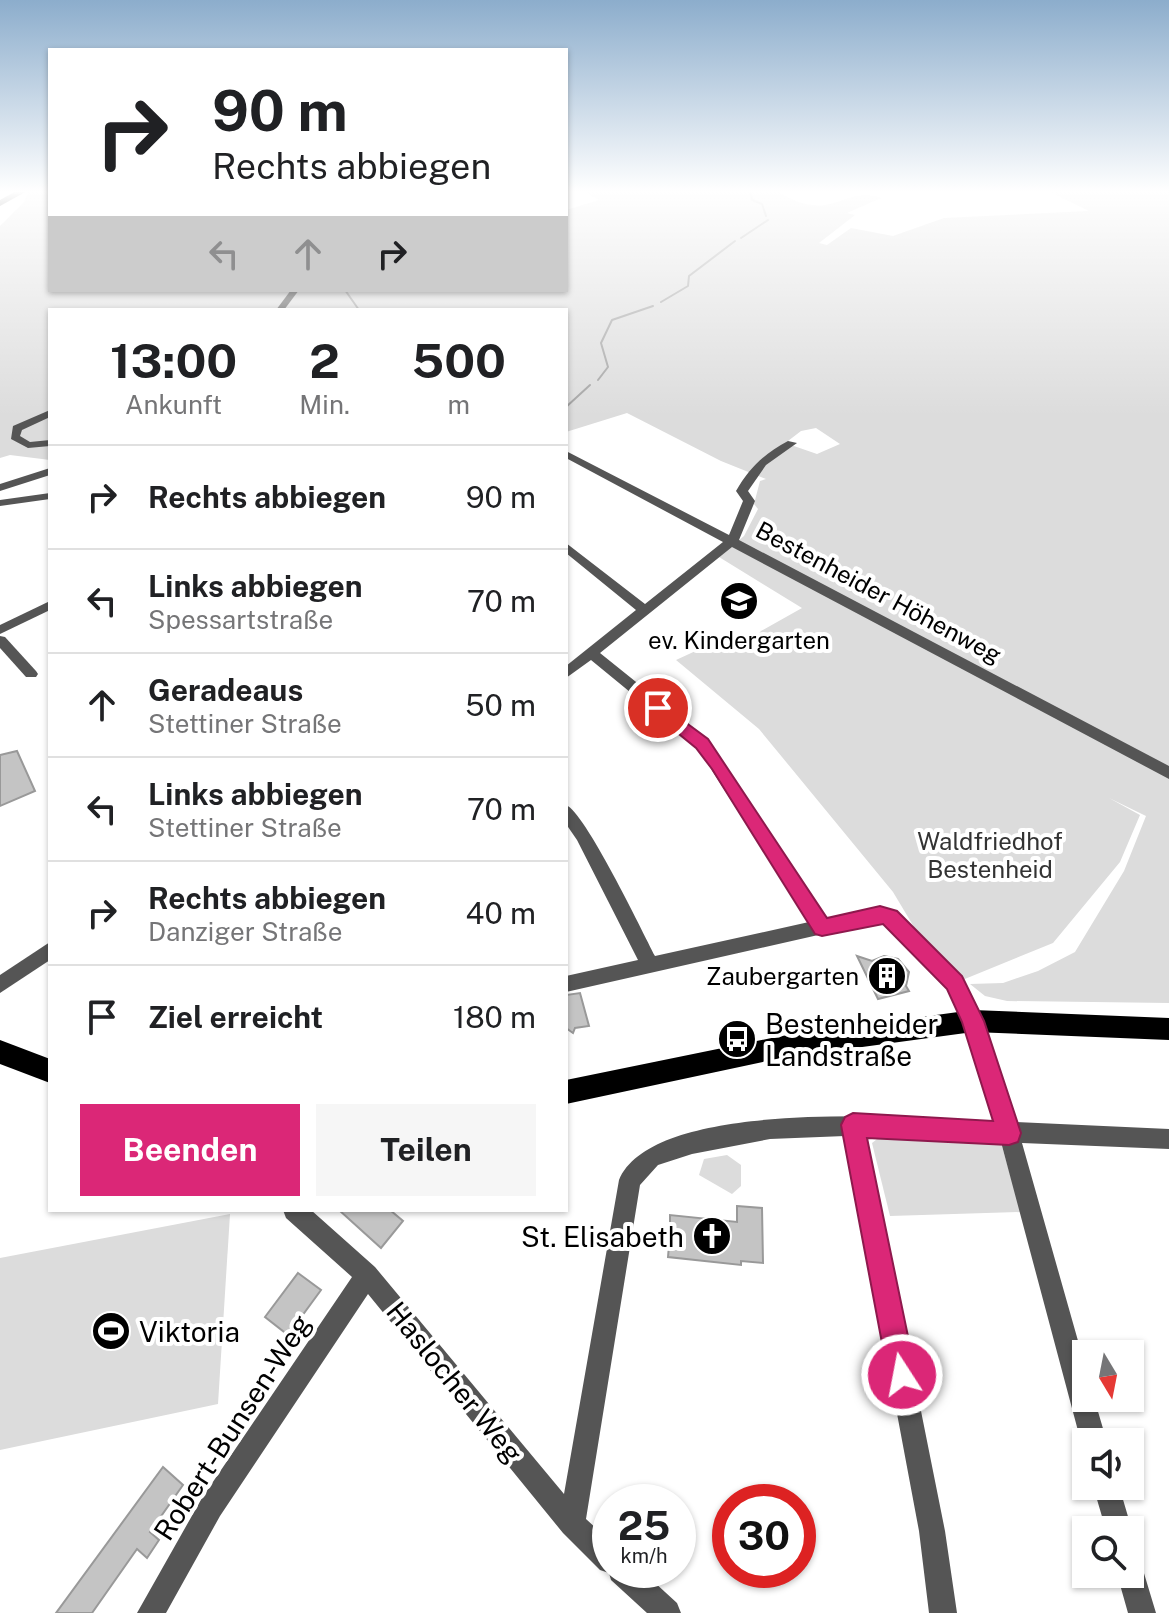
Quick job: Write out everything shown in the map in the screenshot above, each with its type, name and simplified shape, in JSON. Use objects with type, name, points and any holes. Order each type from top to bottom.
[{"type":"main road","points":[[568,1092],[781,1047],[973,1021],[1169,1029]]},
{"type":"main road","points":[[0,1052],[48,1070]]},
{"type":"street","points":[[48,414],[17,428],[15,437],[28,445],[48,443]]},
{"type":"street","points":[[568,672],[733,540],[747,511],[749,501],[742,491],[748,480],[768,456],[792,443]]},
{"type":"street","name":"Bestenheider Höhenweg","points":[[568,455],[1169,773]]},
{"type":"street","points":[[0,488],[48,472]]},
{"type":"street","points":[[0,503],[48,496]]},
{"type":"street","points":[[568,549],[644,610]]},
{"type":"street","points":[[0,630],[48,606]]},
{"type":"street","points":[[0,640],[31,674]]},
{"type":"street","points":[[593,654],[702,743],[822,928]]},
{"type":"street","points":[[568,814],[583,836],[650,965]]},
{"type":"street","points":[[568,984],[880,914],[890,917],[955,983],[973,1021],[1009,1133],[1090,1428]]},
{"type":"street","points":[[0,985],[48,951]]},
{"type":"street","points":[[853,1125],[932,1531],[943,1613]]},
{"type":"street","points":[[572,1524],[630,1180],[651,1157],[692,1143],[770,1129],[853,1125],[1169,1139]]},
{"type":"street","name":"Haslocher Weg","points":[[296,1212],[367,1275],[572,1524],[592,1543]]},
{"type":"street","name":"Robert-Bunsen-Weg","points":[[151,1613],[211,1507],[367,1275]]},
{"type":"street","points":[[640,1588],[667,1613]]},
{"type":"street","points":[[1135,1588],[1142,1613]]},
{"type":"green space","name":"Waldfriedhof Bestenheid","points":[[0,265],[48,265],[48,292],[568,292],[568,265],[1169,265],[1169,1003],[1007,1001],[985,996],[970,984],[1003,983],[1038,971],[1075,952],[1124,871],[1146,816],[1109,798],[1140,815],[1120,862],[1053,943],[955,983],[935,962],[893,892],[759,729],[676,660],[728,636],[745,649],[761,631],[802,608],[719,557],[744,536],[758,509],[754,504],[760,481],[766,479],[721,461],[627,413],[568,431],[568,308],[48,308],[48,460],[10,455],[0,458]],"holes":[[[816,428],[840,444],[817,454],[791,445],[788,441],[801,431]]]},
{"type":"green space","points":[[881,1136],[1001,1143],[1021,1212],[890,1216],[872,1143]]},
{"type":"green space","points":[[727,1155],[741,1165],[741,1186],[732,1194],[699,1175],[704,1159]]},
{"type":"green space","name":"Viktoria","points":[[230,1214],[218,1404],[0,1450],[0,1258]]},
{"type":"building","points":[[17,751],[35,791],[0,806],[0,755]]},
{"type":"building","name":"Zaubergarten","points":[[857,956],[872,961],[884,956],[898,959],[909,972],[906,986],[909,991],[878,999]]},
{"type":"building","points":[[580,993],[589,1026],[575,1028],[573,1033],[568,1029],[568,995]]},
{"type":"building","name":"St. Elisabeth","points":[[737,1206],[762,1208],[763,1263],[741,1261],[741,1265],[668,1257],[669,1245],[660,1244],[661,1227],[670,1228],[670,1215],[737,1222]]},
{"type":"building","points":[[341,1212],[392,1212],[403,1221],[381,1248]]},
{"type":"building","points":[[298,1273],[321,1290],[288,1335],[265,1317]]},
{"type":"building","points":[[163,1467],[183,1485],[150,1532],[159,1540],[147,1558],[137,1549],[92,1613],[56,1613]]},
{"type":"waterway","points":[[661,302],[688,286],[689,276],[703,265]]},
{"type":"waterway","points":[[346,292],[358,308]]},
{"type":"waterway","points":[[598,380],[608,367],[601,343],[612,320],[653,306]]},
{"type":"waterway","points":[[568,405],[590,385]]},
{"type":"place","name":"ev. Kindergarten","points":[[739,601]]},
{"type":"place","name":"Zaubergarten","points":[[887,976]]},
{"type":"place","name":"Bestenheider Landstraße","points":[[737,1039]]},
{"type":"place","name":"St. Elisabeth","points":[[712,1236]]},
{"type":"place","name":"Viktoria","points":[[111,1331]]},
{"type":"route","points":[[658,708],[702,743],[718,764],[822,928],[880,914],[890,917],[955,983],[973,1021],[1009,1133],[853,1125],[902,1375]]}]
